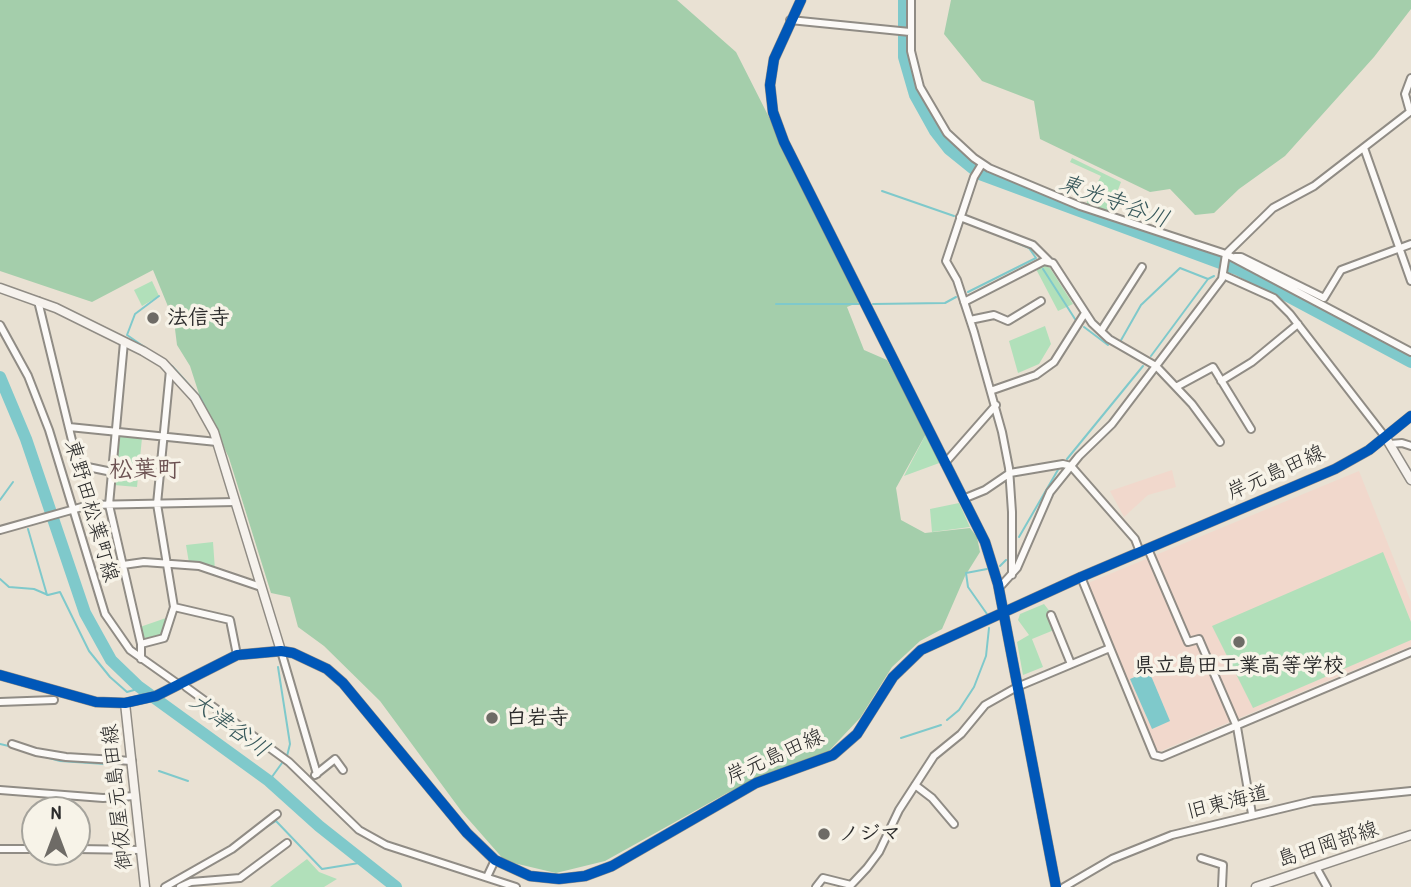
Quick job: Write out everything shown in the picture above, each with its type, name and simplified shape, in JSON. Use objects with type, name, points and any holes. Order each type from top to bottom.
[{"type":"street","points":[[801,0],[778,46],[772,71],[771,100],[778,126],[985,542],[999,587],[1056,887]]},
{"type":"street","points":[[911,0],[910,32],[915,71],[927,103],[953,140],[981,165],[1080,206],[1229,256],[1411,352]]},
{"type":"street","points":[[790,20],[910,32]]},
{"type":"street","points":[[999,587],[1012,575],[1024,554],[1043,503],[1071,466],[1112,424],[1156,366],[1223,275],[1229,256],[1273,208],[1314,186],[1411,111],[1405,94],[1411,78]]},
{"type":"street","points":[[1364,148],[1411,281]]},
{"type":"street","points":[[981,165],[974,177],[946,261],[964,302],[993,390],[1010,473],[1012,575]]},
{"type":"street","points":[[960,217],[1033,244],[1050,262],[1085,313],[1101,331],[1156,366],[1177,387],[1220,442]]},
{"type":"street","points":[[1229,256],[1241,257],[1324,298],[1342,270],[1411,244]]},
{"type":"street","points":[[964,302],[1044,261],[1050,262]]},
{"type":"street","points":[[1101,331],[1142,267]]},
{"type":"street","points":[[1223,275],[1274,298],[1298,324],[1388,441],[1411,480]]},
{"type":"street","points":[[0,288],[38,301],[124,342],[170,370],[206,413],[218,442],[317,774]]},
{"type":"street","points":[[38,301],[78,465],[112,472]]},
{"type":"street","points":[[970,320],[994,316],[1008,321],[1041,301]]},
{"type":"street","points":[[993,390],[1036,375],[1054,362],[1085,313]]},
{"type":"street","points":[[1221,382],[1252,362],[1298,324]]},
{"type":"street","name":"東野田松葉町線","points":[[0,325],[28,376],[105,614],[119,638],[141,659],[260,738],[359,830],[386,845],[516,887]]},
{"type":"street","points":[[124,342],[109,505],[141,644],[141,659]]},
{"type":"street","points":[[1177,387],[1213,367],[1251,429]]},
{"type":"street","points":[[141,644],[164,638],[174,607],[157,504],[170,370]]},
{"type":"street","points":[[945,463],[996,405]]},
{"type":"street","name":"岸元島田線","points":[[0,675],[96,702],[125,703],[142,701],[237,655],[281,651],[311,660],[343,683],[467,834],[495,860],[516,871],[545,879],[585,876],[612,866],[756,783],[834,754],[857,734],[906,662],[942,639],[1307,482],[1388,441],[1411,416]]},
{"type":"street","points":[[69,427],[218,442]]},
{"type":"street","points":[[1388,441],[1411,446]]},
{"type":"street","points":[[963,499],[985,490],[1010,473],[1063,464],[1071,466],[1144,550],[1188,642],[1199,639],[1237,727],[1252,814]]},
{"type":"street","points":[[0,530],[72,508],[236,502]]},
{"type":"street","points":[[122,565],[165,563],[198,566],[261,587]]},
{"type":"street","points":[[1081,577],[1154,755],[1161,757],[1411,652]]},
{"type":"street","points":[[174,607],[230,620],[237,655]]},
{"type":"street","points":[[1051,615],[1071,664]]},
{"type":"street","points":[[816,887],[824,878],[850,885],[867,868],[879,852],[933,756],[961,734],[985,705],[1017,687],[1110,648]]},
{"type":"street","points":[[30,701],[35,685]]},
{"type":"street","points":[[0,702],[54,700]]},
{"type":"street","name":"御仮屋元島田線","points":[[125,703],[145,887]]},
{"type":"street","points":[[12,744],[36,752],[66,757],[132,761]]},
{"type":"street","points":[[308,782],[335,759],[343,769]]},
{"type":"street","points":[[915,785],[932,798],[954,824]]},
{"type":"street","points":[[0,790],[103,798],[135,796]]},
{"type":"street","name":"旧東海道","points":[[1064,887],[1144,845],[1252,814],[1313,801],[1411,791]]},
{"type":"street","points":[[165,887],[230,850],[277,814]]},
{"type":"street","name":"島田岡部線","points":[[1255,887],[1317,869],[1411,835]]},
{"type":"street","points":[[180,887],[191,881],[240,878],[288,843]]},
{"type":"street","points":[[0,849],[21,849]]},
{"type":"street","points":[[91,849],[141,849]]},
{"type":"street","points":[[1200,858],[1223,865],[1222,887]]},
{"type":"street","points":[[487,877],[495,860]]},
{"type":"street","points":[[1317,869],[1327,887]]},
{"type":"shaded area","points":[[1172,470],[1176,487],[1148,495],[1124,517],[1110,491]]},
{"type":"shaded area","points":[[1359,471],[1411,602],[1411,646],[1156,753],[1088,583]]},
{"type":"green space","points":[[0,0],[677,0],[736,52],[862,301],[847,307],[864,350],[887,360],[927,432],[896,488],[901,520],[925,533],[970,528],[977,537],[980,552],[965,576],[942,629],[920,641],[892,667],[860,718],[825,755],[774,772],[727,793],[605,861],[556,873],[505,861],[462,812],[380,701],[324,646],[298,627],[290,597],[271,593],[229,458],[200,397],[190,366],[177,345],[174,321],[153,270],[92,302],[0,271]]},
{"type":"green space","points":[[951,0],[1411,0],[1411,9],[1374,57],[1285,156],[1239,189],[1214,213],[1195,215],[1170,189],[1150,192],[1040,139],[1034,101],[982,81],[944,34]]},
{"type":"green space","points":[[1072,158],[1121,182],[1110,211],[1086,204],[1101,176],[1070,162]]},
{"type":"green space","points":[[1044,265],[1050,268],[1073,304],[1058,311],[1036,269]]},
{"type":"green space","points":[[152,281],[159,296],[142,306],[134,290]]},
{"type":"green space","points":[[1045,326],[1051,344],[1039,364],[1018,373],[1009,341]]},
{"type":"green space","points":[[927,432],[942,462],[904,476]]},
{"type":"green space","points":[[120,436],[142,438],[137,487],[114,485]]},
{"type":"green space","points":[[959,503],[970,527],[932,532],[930,509]]},
{"type":"green space","points":[[213,542],[215,570],[189,563],[186,545]]},
{"type":"green space","points":[[1383,552],[1411,622],[1411,640],[1253,708],[1212,626]]},
{"type":"green space","points":[[1044,604],[1051,613],[1049,616],[1054,630],[1032,639],[1043,667],[1023,675],[1017,642],[1029,635],[1018,620],[1020,614]]},
{"type":"green space","points":[[166,618],[162,636],[146,642],[140,627]]},
{"type":"green space","points":[[307,859],[319,872],[337,879],[324,887],[270,887]]},
{"type":"water","points":[[1149,671],[1170,721],[1152,729],[1130,679]]},
{"type":"waterway","name":"東光寺谷川","points":[[904,0],[904,57],[915,95],[935,131],[949,149],[980,174],[1237,269],[1411,362]]},
{"type":"waterway","points":[[882,191],[954,216]]},
{"type":"waterway","points":[[968,292],[1036,258],[1029,248],[1015,242]]},
{"type":"waterway","name":"東光寺谷川","points":[[1226,270],[1232,267]]},
{"type":"waterway","points":[[1120,342],[1141,305],[1180,268],[1208,279]]},
{"type":"waterway","points":[[1043,269],[1075,319]]},
{"type":"waterway","points":[[1151,356],[1208,279],[1214,276]]},
{"type":"waterway","points":[[159,296],[135,314],[127,335],[172,366],[200,397],[211,419]]},
{"type":"waterway","points":[[873,304],[945,303],[956,297]]},
{"type":"waterway","points":[[776,304],[859,304]]},
{"type":"waterway","points":[[1084,327],[1108,345]]},
{"type":"waterway","points":[[1067,459],[1143,366]]},
{"type":"waterway","name":"大津谷川","points":[[0,377],[26,439],[85,613],[111,660],[138,686],[269,781],[319,826],[396,887]]},
{"type":"waterway","points":[[1019,537],[1059,468]]},
{"type":"waterway","points":[[0,500],[13,482]]},
{"type":"waterway","points":[[28,529],[47,595]]},
{"type":"waterway","points":[[1000,566],[1006,560]]},
{"type":"waterway","points":[[987,569],[966,573],[968,587],[987,614]]},
{"type":"waterway","points":[[0,579],[9,587],[34,589],[48,595],[60,592],[89,651],[110,677],[127,692],[141,688]]},
{"type":"waterway","points":[[947,720],[959,710],[974,687],[986,656],[989,628]]},
{"type":"waterway","points":[[269,781],[287,756],[290,744],[278,667]]},
{"type":"waterway","points":[[901,738],[941,725]]},
{"type":"waterway","points":[[0,744],[13,747]]},
{"type":"waterway","points":[[24,751],[60,761],[105,764]]},
{"type":"waterway","points":[[159,771],[188,781]]},
{"type":"waterway","points":[[260,831],[276,821],[322,869],[365,862]]},
{"type":"cycle path","points":[[801,0],[774,59],[770,85],[773,112],[784,142],[985,542],[998,584],[1056,887]]},
{"type":"cycle path","points":[[0,675],[96,702],[125,703],[156,696],[237,655],[281,651],[293,653],[327,669],[343,683],[467,833],[495,860],[530,876],[559,879],[585,876],[612,866],[756,783],[833,755],[857,734],[893,677],[921,650],[1081,577],[1335,469],[1369,450],[1411,416]]},
{"type":"place","name":"法信寺","points":[[153,318]]},
{"type":"place","name":"県立島田工業高等学校","points":[[1239,642]]},
{"type":"place","name":"白岩寺","points":[[492,718]]},
{"type":"place","name":"ノジマ","points":[[824,834]]},
{"type":"district","name":"松葉町","points":[[145,471]]}]
